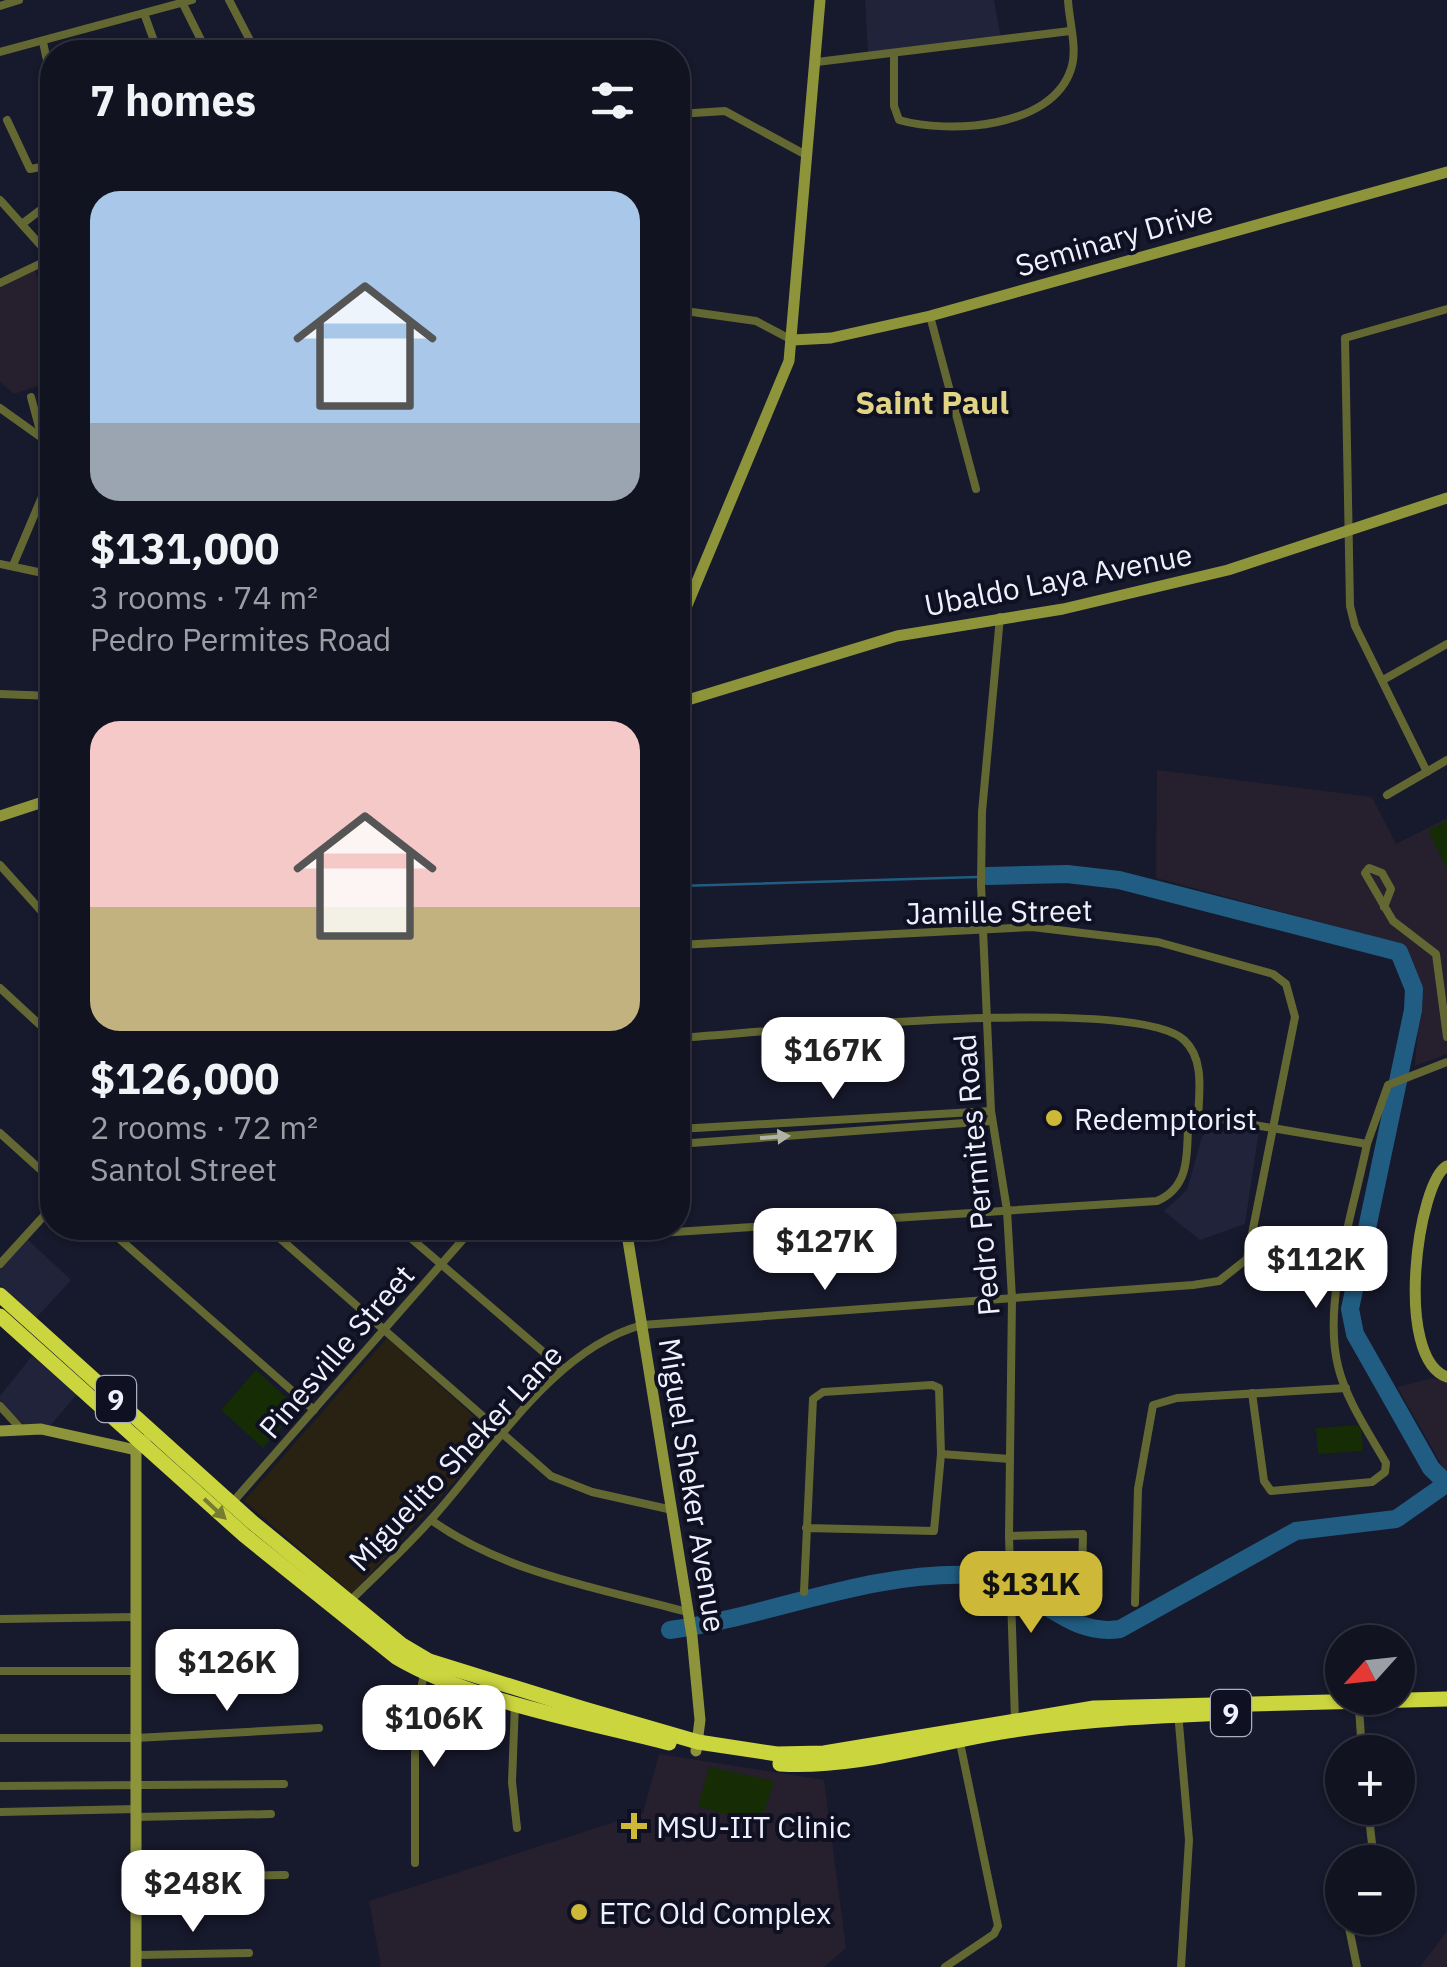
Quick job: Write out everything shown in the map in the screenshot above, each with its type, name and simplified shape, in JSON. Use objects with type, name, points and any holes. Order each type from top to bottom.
[{"type":"highway","name":"9","points":[[0,1295],[144,1441],[232,1503],[426,1667],[697,1746]]},
{"type":"highway","name":"9","points":[[0,1316],[321,1600],[426,1667],[515,1701],[776,1764],[820,1765],[1094,1708],[1325,1708]]},
{"type":"highway","name":"9","points":[[1177,1710],[1447,1699]]},
{"type":"highway","name":"9","points":[[1415,1709],[1447,1709]]},
{"type":"street","points":[[0,6],[19,0]]},
{"type":"street","points":[[230,0],[250,40]]},
{"type":"street","points":[[690,598],[765,420],[792,340],[820,0]]},
{"type":"street","points":[[894,56],[894,106],[899,120],[998,125],[1020,118],[1064,84],[1074,57],[1068,0]]},
{"type":"street","points":[[51,40],[145,16],[184,1],[202,40]]},
{"type":"street","points":[[145,16],[154,40]]},
{"type":"street","points":[[817,62],[894,56],[1070,31]]},
{"type":"street","points":[[0,52],[40,43]]},
{"type":"street","points":[[690,113],[725,112],[809,157]]},
{"type":"street","points":[[7,120],[30,169],[40,168]]},
{"type":"street","points":[[0,138],[12,133]]},
{"type":"street","name":"Seminary Drive","points":[[792,340],[831,338],[930,316],[1447,172]]},
{"type":"street","points":[[0,200],[40,244]]},
{"type":"street","points":[[22,224],[40,210]]},
{"type":"street","points":[[0,283],[40,264]]},
{"type":"street","points":[[1427,772],[1350,606],[1345,338],[1447,308]]},
{"type":"street","points":[[690,312],[756,321],[792,340]]},
{"type":"street","points":[[930,316],[976,489]]},
{"type":"street","points":[[31,397],[40,431]]},
{"type":"street","points":[[0,408],[40,437]]},
{"type":"street","name":"Ubaldo Laya Avenue","points":[[690,699],[897,636],[1063,609],[1160,587],[1348,532],[1447,498]]},
{"type":"street","points":[[14,564],[40,500]]},
{"type":"street","points":[[0,564],[40,571]]},
{"type":"street","name":"Pedro Permites Road","points":[[1000,617],[982,812],[983,930],[992,1116],[1007,1210],[1012,1298],[1009,1536],[1015,1724]]},
{"type":"street","points":[[1382,680],[1447,644]]},
{"type":"street","points":[[0,694],[40,696]]},
{"type":"street","points":[[1387,795],[1447,760]]},
{"type":"street","points":[[1,814],[40,803]]},
{"type":"street","points":[[0,866],[40,912]]},
{"type":"street","points":[[1384,908],[1391,888],[1382,873],[1368,868],[1364,873],[1384,908],[1393,921],[1436,954],[1447,1037]]},
{"type":"street","name":"Jamille Street","points":[[690,943],[1032,927],[1104,932],[1204,952],[1273,974],[1286,984],[1295,1017],[1253,1246],[1235,1273],[1193,1285],[1012,1298]]},
{"type":"street","points":[[0,988],[40,1025]]},
{"type":"street","points":[[690,1037],[1065,1016],[1180,1036],[1196,1060],[1198,1119]]},
{"type":"street","points":[[1252,1393],[1264,1480],[1277,1492],[1372,1482],[1385,1472],[1386,1463],[1346,1388],[1334,1341],[1335,1309],[1367,1144],[1383,1091],[1394,1081],[1447,1062]]},
{"type":"street","points":[[690,1129],[992,1116]]},
{"type":"street","points":[[690,1143],[992,1116]]},
{"type":"street","points":[[690,1228],[1144,1203],[1170,1196],[1184,1173],[1188,1123],[1198,1119],[1274,1126],[1367,1144]]},
{"type":"street","points":[[0,1134],[40,1169]]},
{"type":"street","points":[[1447,1166],[1431,1184],[1414,1290],[1414,1324],[1430,1366],[1447,1377]]},
{"type":"street","points":[[0,1264],[40,1220]]},
{"type":"street","points":[[121,1240],[314,1410]]},
{"type":"street","points":[[282,1240],[550,1476],[567,1484],[668,1509]]},
{"type":"street","points":[[414,1240],[562,1368]]},
{"type":"street","name":"Pinesville Street","points":[[232,1503],[463,1240]]},
{"type":"street","name":"Miguel Sheker Avenue","points":[[627,1240],[668,1509],[690,1624],[699,1698],[697,1746]]},
{"type":"street","name":"Miguelito Sheker Lane","points":[[348,1603],[432,1520],[562,1368],[601,1340],[642,1325],[1012,1298]]},
{"type":"street","points":[[804,1592],[806,1528],[816,1395],[937,1387],[942,1394],[938,1524],[930,1534],[806,1528]]},
{"type":"street","points":[[1134,1603],[1138,1489],[1148,1412],[1153,1405],[1177,1398],[1346,1388]]},
{"type":"street","points":[[0,1406],[21,1429]]},
{"type":"street","points":[[0,1431],[52,1431],[144,1441],[136,1617],[136,1961],[249,1954]]},
{"type":"street","points":[[941,1454],[1010,1458]]},
{"type":"street","points":[[432,1520],[463,1542],[513,1565],[690,1624]]},
{"type":"street","points":[[1009,1536],[1082,1534],[1082,1577]]},
{"type":"street","points":[[0,1619],[136,1617]]},
{"type":"street","points":[[415,1864],[415,1719],[426,1667]]},
{"type":"street","points":[[0,1672],[136,1671]]},
{"type":"street","points":[[515,1701],[512,1782],[517,1828]]},
{"type":"street","points":[[1177,1710],[1189,1840],[1180,1967]]},
{"type":"street","points":[[0,1738],[136,1738],[319,1728]]},
{"type":"street","points":[[945,1967],[998,1926],[959,1734]]},
{"type":"street","points":[[0,1786],[136,1782],[284,1784]]},
{"type":"street","points":[[0,1812],[271,1814]]},
{"type":"street","points":[[138,1877],[284,1875]]},
{"type":"street","points":[[1350,1935],[1357,1967]]},
{"type":"shaded area","points":[[865,0],[994,0],[1001,38],[868,52]]},
{"type":"shaded area","points":[[34,269],[40,283],[40,385],[14,394],[0,382],[0,284]]},
{"type":"shaded area","points":[[1157,770],[1372,797],[1396,844],[1447,818],[1447,1054],[1415,1066],[1421,986],[1405,945],[1156,878]]},
{"type":"shaded area","points":[[1210,1127],[1259,1130],[1245,1224],[1200,1240],[1164,1211],[1187,1190],[1202,1137]]},
{"type":"shaded area","points":[[27,1239],[71,1280],[36,1318],[0,1285],[0,1269]]},
{"type":"shaded area","points":[[387,1338],[496,1436],[352,1594],[244,1501]]},
{"type":"shaded area","points":[[32,1356],[77,1394],[50,1426],[24,1424],[0,1404],[0,1396]]},
{"type":"shaded area","points":[[1432,1378],[1447,1381],[1447,1474],[1397,1387]]},
{"type":"shaded area","points":[[659,1754],[824,1780],[846,1948],[824,1967],[381,1967],[369,1901],[643,1813]]},
{"type":"shaded area","points":[[1447,1931],[1447,1967],[1420,1967]]},
{"type":"green space","points":[[1447,821],[1447,870],[1428,830]]},
{"type":"green space","points":[[256,1370],[298,1408],[263,1448],[221,1410]]},
{"type":"green space","points":[[1361,1425],[1363,1451],[1318,1454],[1316,1428]]},
{"type":"green space","points":[[709,1767],[774,1781],[760,1825],[698,1806]]},
{"type":"waterway","points":[[987,876],[1067,874],[1119,880],[1399,952],[1414,989],[1413,1010],[1350,1309],[1355,1334],[1431,1468],[1447,1484]]},
{"type":"waterway","points":[[690,886],[977,877]]},
{"type":"waterway","points":[[670,1630],[895,1580],[972,1575],[1012,1586],[1081,1625],[1120,1629],[1296,1531],[1396,1519],[1446,1484]]},
{"type":"place","name":"Redemptorist","points":[[1054,1118]]},
{"type":"place","name":"MSU-IIT Clinic","points":[[634,1826]]},
{"type":"place","name":"ETC Old Complex","points":[[579,1912]]},
{"type":"district","name":"Saint Paul","points":[[932,402]]}]
